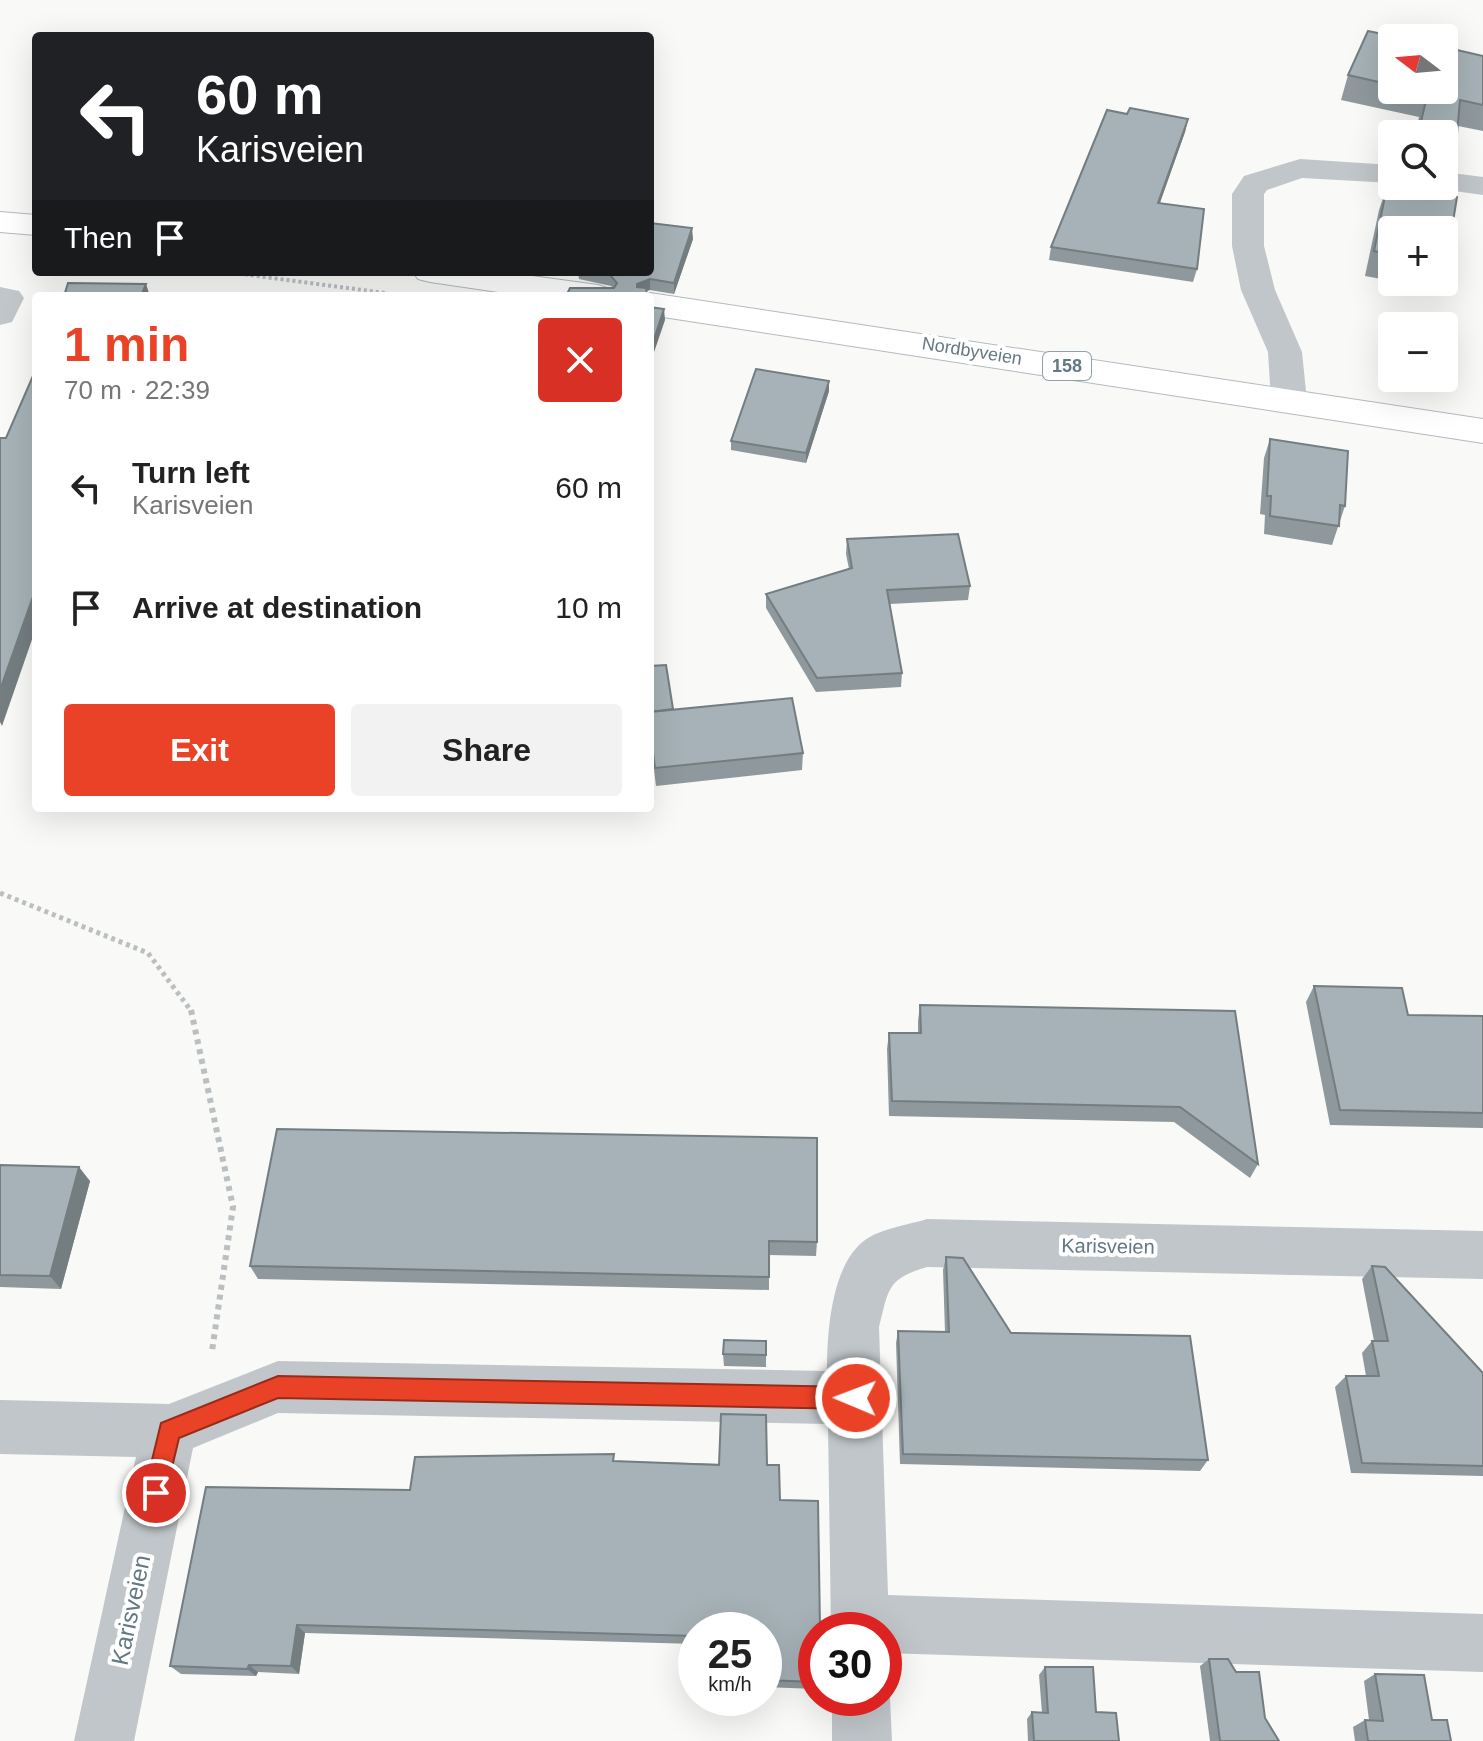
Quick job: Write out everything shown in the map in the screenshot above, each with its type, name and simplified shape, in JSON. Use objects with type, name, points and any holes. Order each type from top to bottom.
[{"type":"main road","points":[[0,222],[32,225]]},
{"type":"main road","points":[[458,276],[570,292]]},
{"type":"main road","name":"Nordbyveien","points":[[654,305],[1483,431]]},
{"type":"street","points":[[1289,401],[1285,352],[1258,290],[1248,246],[1248,194],[1255,183],[1300,168],[1378,173]]},
{"type":"street","points":[[1458,183],[1483,186]]},
{"type":"street","points":[[0,298],[7,298],[0,314]]},
{"type":"street","name":"Karisveien","points":[[860,1612],[853,1327],[865,1281],[884,1256],[927,1243],[1483,1255]]},
{"type":"street","points":[[0,1427],[186,1424],[278,1387],[856,1398]]},
{"type":"street","name":"Karisveien","points":[[104,1741],[186,1424]]},
{"type":"street","name":"Karisveien","points":[[902,1628],[1483,1643]]},
{"type":"street","points":[[861,1716],[862,1741]]},
{"type":"path","points":[[257,276],[375,292]]},
{"type":"path","points":[[0,893],[148,953],[192,1011],[233,1207],[186,1424]]},
{"type":"building","points":[[1368,31],[1378,33],[1378,82],[1348,75]]},
{"type":"building","points":[[1458,50],[1483,56],[1483,105],[1460,100],[1458,122],[1458,120],[1421,120],[1425,104],[1458,104]]},
{"type":"building","points":[[1130,108],[1188,119],[1158,203],[1204,209],[1197,269],[1051,247],[1107,110],[1127,114]]},
{"type":"building","points":[[1384,200],[1457,200],[1454,216],[1381,216]]},
{"type":"building","points":[[654,223],[692,228],[674,283],[650,279],[637,284],[637,287],[646,288],[646,292],[568,292],[570,288],[614,288],[617,283],[611,276],[654,276]]},
{"type":"building","points":[[1378,231],[1378,252],[1374,251]]},
{"type":"building","points":[[68,283],[146,284],[143,292],[65,292]]},
{"type":"building","points":[[654,308],[664,309],[654,339]]},
{"type":"building","points":[[756,369],[829,381],[806,453],[731,441]]},
{"type":"building","points":[[32,378],[32,599],[0,690],[0,438],[6,438]]},
{"type":"building","points":[[1270,439],[1348,451],[1345,506],[1340,505],[1339,526],[1270,516],[1271,496],[1267,496]]},
{"type":"building","points":[[958,534],[970,586],[887,590],[902,673],[817,678],[766,594],[852,568],[847,539]]},
{"type":"building","points":[[666,665],[673,709],[654,711],[654,666]]},
{"type":"building","points":[[792,698],[803,753],[655,768],[654,712]]},
{"type":"building","points":[[1314,986],[1402,988],[1408,1015],[1483,1016],[1483,1113],[1340,1110]]},
{"type":"building","points":[[920,1005],[1235,1011],[1258,1164],[1180,1107],[892,1101],[889,1033],[921,1033]]},
{"type":"building","points":[[277,1129],[817,1138],[817,1242],[769,1241],[769,1277],[250,1266]]},
{"type":"building","points":[[0,1165],[79,1167],[50,1276],[0,1275]]},
{"type":"building","points":[[946,1257],[963,1258],[1011,1333],[1190,1336],[1208,1460],[903,1454],[898,1331],[949,1332]]},
{"type":"building","points":[[1372,1266],[1385,1267],[1483,1373],[1483,1466],[1362,1463],[1346,1376],[1379,1376],[1372,1341],[1388,1341]]},
{"type":"building","points":[[724,1340],[766,1341],[766,1355],[723,1354]]},
{"type":"building","points":[[721,1414],[766,1415],[767,1465],[779,1465],[780,1500],[818,1501],[820,1612],[798,1612],[798,1681],[782,1681],[782,1612],[678,1612],[678,1636],[297,1625],[291,1666],[249,1665],[247,1669],[170,1666],[206,1487],[410,1490],[415,1457],[614,1454],[613,1461],[719,1465]]},
{"type":"building","points":[[1209,1659],[1228,1659],[1236,1672],[1259,1672],[1265,1718],[1279,1741],[1220,1741]]},
{"type":"building","points":[[1045,1667],[1093,1667],[1096,1712],[1116,1713],[1119,1741],[1034,1741],[1032,1712],[1048,1713]]},
{"type":"building","points":[[1375,1674],[1424,1675],[1432,1720],[1447,1720],[1451,1741],[1368,1741],[1365,1720],[1383,1721]]},
{"type":"route","points":[[156,1493],[169,1431],[278,1387],[856,1398]]}]
